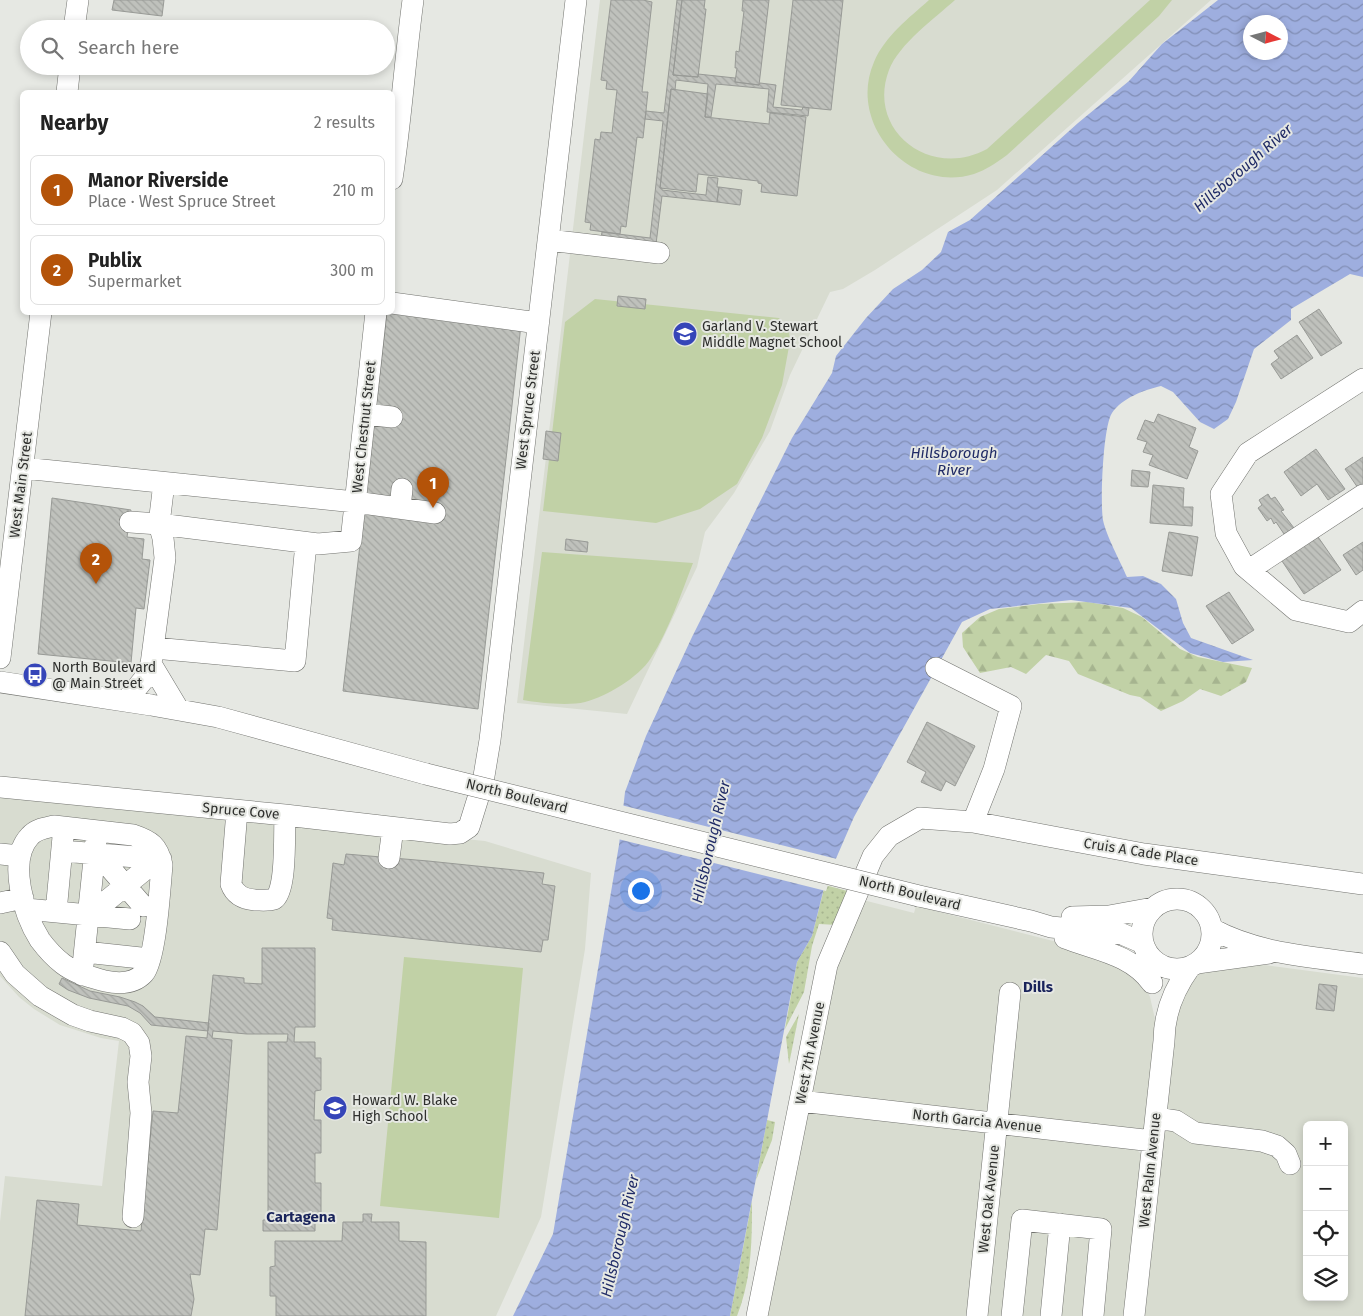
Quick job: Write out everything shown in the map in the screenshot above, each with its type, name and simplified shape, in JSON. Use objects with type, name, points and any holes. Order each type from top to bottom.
[{"type":"street","points":[[75,20],[78,0]]},
{"type":"street","points":[[395,161],[413,0]]},
{"type":"street","name":"West Spruce Street","points":[[473,818],[483,782],[490,740],[576,0]]},
{"type":"street","points":[[67,90],[69,75]]},
{"type":"street","points":[[548,240],[659,253]]},
{"type":"street","points":[[395,303],[538,323]]},
{"type":"street","name":"West Main Street","points":[[0,658],[41,315]]},
{"type":"street","name":"West Chestnut Street","points":[[306,543],[318,544],[351,541],[376,315]]},
{"type":"street","points":[[1363,379],[1248,453],[1221,494],[1226,533],[1247,568],[1296,610],[1348,622],[1363,611]]},
{"type":"street","points":[[365,414],[392,418]]},
{"type":"street","points":[[23,468],[355,502],[401,499],[435,513]]},
{"type":"street","points":[[126,701],[144,679],[152,656],[165,558],[163,538],[159,524],[164,483]]},
{"type":"street","points":[[1247,568],[1363,495]]},
{"type":"street","points":[[130,522],[306,543],[295,661],[152,656]]},
{"type":"street","points":[[152,656],[178,709]]},
{"type":"street","points":[[936,668],[1011,706],[994,769],[973,822]]},
{"type":"street","name":"North Boulevard","points":[[0,682],[178,709],[218,717],[426,774],[919,896],[1050,927],[1122,934],[1144,948]]},
{"type":"street","name":"Spruce Cove","points":[[0,787],[285,815],[450,834],[460,833],[469,827],[473,818]]},
{"type":"street","points":[[237,811],[231,884],[234,892],[241,897],[252,900],[274,898],[279,894],[283,873],[285,815]]},
{"type":"street","name":"Cruis A Cade Place","points":[[920,818],[973,822],[1144,854],[1363,884]]},
{"type":"street","name":"West 7th Avenue","points":[[757,1316],[827,965],[873,856],[889,836],[920,818]]},
{"type":"street","points":[[54,826],[97,831],[144,838],[153,844],[160,854],[161,875],[150,959],[144,973],[125,984],[68,973],[40,940],[24,903],[10,855],[24,844],[30,835],[41,829],[54,826]]},
{"type":"street","points":[[56,912],[64,827]]},
{"type":"street","points":[[389,858],[393,828]]},
{"type":"street","points":[[68,973],[85,952],[96,909],[97,831]]},
{"type":"street","points":[[62,851],[159,859]]},
{"type":"street","points":[[0,903],[24,903],[56,912],[96,909],[136,913],[125,885],[97,854]]},
{"type":"street","points":[[96,909],[159,859]]},
{"type":"street","points":[[1194,965],[1208,951],[1211,944],[1212,929],[1208,918],[1202,910],[1188,901],[1172,899],[1162,902],[1153,908],[1143,924],[1144,948],[1152,960],[1161,966],[1172,970],[1275,952]]},
{"type":"street","name":"North Boulevard","points":[[1031,921],[1047,918],[1110,916],[1153,908]]},
{"type":"street","points":[[1031,921],[1054,933],[1129,962],[1144,972],[1152,983]]},
{"type":"street","points":[[1212,929],[1232,939],[1275,952],[1363,964]]},
{"type":"street","name":"West Palm Avenue","points":[[1144,948],[1157,1005],[1164,1023]]},
{"type":"street","points":[[0,952],[15,974],[40,996],[73,1015],[122,1028],[132,1033],[139,1043],[141,1056],[138,1082],[141,1113],[133,1217]]},
{"type":"street","points":[[85,952],[150,959]]},
{"type":"street","name":"West Palm Avenue","points":[[1134,1316],[1156,1118],[1164,1023],[1180,981],[1194,965]]},
{"type":"street","name":"West Oak Avenue","points":[[976,1316],[1010,993]]},
{"type":"street","name":"North Garcia Avenue","points":[[800,1101],[1153,1141]]},
{"type":"street","points":[[1156,1118],[1176,1120],[1195,1133],[1244,1138],[1270,1143],[1286,1154],[1290,1164]]},
{"type":"street","points":[[1012,1316],[1022,1220],[1101,1229],[1092,1316]]},
{"type":"street","points":[[1051,1316],[1060,1224]]},
{"type":"shaded area","name":"Garland V. Stewart Middle Magnet School","points":[[600,0],[1211,0],[997,190],[875,270],[843,289],[830,292],[790,375],[770,431],[734,493],[705,532],[697,567],[627,714],[517,703]]},
{"type":"shaded area","name":"Howard W. Blake High School","points":[[0,794],[485,841],[591,873],[585,949],[541,1217],[496,1316],[0,1316],[0,1222],[5,1176],[102,1186],[119,1041],[101,1038],[60,1025],[19,997],[0,976]]},
{"type":"shaded area","points":[[863,900],[914,913],[916,906],[1100,953],[1139,974],[1150,997],[1155,1019],[1155,1044],[1145,1128],[1141,1132],[815,1095],[811,1089],[833,973]]},
{"type":"shaded area","points":[[1249,963],[1363,978],[1363,1316],[1145,1316],[1178,1005],[1185,987],[1199,974],[1214,967]]},
{"type":"shaded area","points":[[814,1112],[984,1132],[987,1136],[969,1316],[764,1316],[807,1115]]},
{"type":"shaded area","points":[[1013,1134],[1128,1145],[1141,1154],[1127,1316],[984,1316],[1001,1146],[1006,1137]]},
{"type":"green space","points":[[929,0],[955,0],[918,32],[894,60],[889,70],[884,92],[887,112],[895,130],[908,144],[925,153],[944,158],[965,157],[987,149],[1150,0],[1172,0],[1159,16],[1007,155],[991,166],[974,174],[950,177],[927,174],[907,164],[890,149],[877,130],[869,108],[868,85],[874,62],[884,44],[898,28]]},
{"type":"green space","points":[[595,299],[779,318],[789,332],[790,341],[782,385],[762,438],[737,484],[700,509],[656,523],[543,511],[565,322]]},
{"type":"green space","points":[[542,552],[693,563],[669,624],[651,658],[638,672],[621,685],[585,702],[563,704],[523,700]]},
{"type":"green space","points":[[1088,602],[1123,608],[1142,617],[1180,649],[1198,657],[1252,668],[1246,682],[1221,696],[1200,689],[1183,701],[1161,711],[1140,697],[1130,695],[1078,674],[1069,661],[1046,655],[1026,674],[1011,667],[980,673],[963,647],[962,633],[980,617],[999,609],[1039,604]]},
{"type":"green space","points":[[825,885],[851,892],[837,925],[819,924],[812,946],[804,992],[785,1029],[797,962],[812,936]]},
{"type":"green space","points":[[404,957],[523,968],[499,1218],[380,1206]]},
{"type":"green space","points":[[799,1014],[789,1064],[786,1037]]},
{"type":"green space","points":[[767,1120],[775,1122],[772,1140],[756,1180]]},
{"type":"green space","points":[[752,1201],[751,1245],[746,1287],[737,1316],[730,1316]]},
{"type":"water","name":"Hillsborough River","points":[[1218,0],[1363,0],[1363,277],[1350,274],[1291,309],[1291,320],[1254,349],[1236,402],[1228,419],[1214,429],[1200,422],[1173,392],[1161,386],[1141,392],[1121,403],[1112,413],[1106,433],[1102,482],[1103,520],[1127,577],[1143,576],[1161,584],[1176,599],[1183,623],[1191,638],[1253,660],[1223,662],[1190,653],[1131,608],[1071,600],[990,609],[962,622],[854,817],[825,884],[812,936],[797,962],[730,1316],[513,1316],[553,1234],[619,845],[625,792],[646,736],[692,637],[792,438],[832,373],[836,356],[866,318],[893,289],[922,270],[941,252],[948,232],[970,220],[1078,123],[1129,81],[1162,44]]},
{"type":"pier","points":[[621,805],[837,859],[826,891],[618,839]]},
{"type":"building","points":[[114,0],[164,0],[162,16],[112,10]]},
{"type":"building","points":[[611,0],[643,0],[652,2],[642,92],[648,92],[643,138],[637,137],[626,227],[621,226],[620,234],[590,230],[591,223],[585,222],[595,139],[600,140],[601,132],[612,133],[617,90],[606,89],[607,81],[601,80]]},
{"type":"building","points":[[677,0],[682,0],[673,75],[698,77],[698,74],[735,78],[735,82],[776,85],[773,107],[802,110],[803,107],[809,108],[808,116],[767,112],[769,89],[716,84],[711,117],[705,117],[708,84],[676,80],[675,90],[671,89],[660,188],[662,190],[706,195],[708,177],[718,178],[717,202],[662,196],[656,244],[601,238],[602,232],[650,238],[663,121],[645,119],[646,111],[664,113]]},
{"type":"building","points":[[682,0],[705,0],[704,9],[706,9],[698,77],[673,75]]},
{"type":"building","points":[[743,0],[769,0],[759,85],[735,82],[737,68],[735,68],[736,51],[739,52],[744,11],[742,11]]},
{"type":"building","points":[[793,0],[843,0],[831,110],[781,105]]},
{"type":"building","points":[[671,89],[708,94],[705,117],[769,124],[770,113],[806,117],[797,196],[761,192],[762,184],[758,183],[758,181],[698,174],[696,192],[660,188]]},
{"type":"building","points":[[719,187],[742,190],[740,205],[717,202]]},
{"type":"building","points":[[618,296],[646,299],[645,309],[617,306]]},
{"type":"building","points":[[1319,309],[1342,343],[1321,356],[1299,322]]},
{"type":"building","points":[[395,313],[521,325],[478,709],[343,691],[387,315],[395,315]]},
{"type":"building","points":[[1297,335],[1313,358],[1281,379],[1271,364],[1279,358],[1274,351]]},
{"type":"building","points":[[1158,414],[1196,428],[1189,447],[1198,451],[1187,479],[1149,465],[1153,455],[1143,452],[1147,442],[1137,439],[1145,420],[1154,423]]},
{"type":"building","points":[[546,431],[561,433],[558,461],[543,459]]},
{"type":"building","points":[[1316,449],[1345,489],[1328,500],[1317,484],[1301,496],[1284,472]]},
{"type":"building","points":[[1363,457],[1363,485],[1358,488],[1345,469]]},
{"type":"building","points":[[1132,470],[1150,472],[1148,487],[1131,486]]},
{"type":"building","points":[[1153,485],[1184,488],[1183,507],[1193,507],[1192,526],[1150,523]]},
{"type":"building","points":[[1268,494],[1271,499],[1275,497],[1284,510],[1281,511],[1294,528],[1284,534],[1271,518],[1267,521],[1258,508],[1262,505],[1259,500]]},
{"type":"building","points":[[52,498],[131,510],[127,537],[144,539],[142,559],[150,560],[144,609],[136,608],[131,663],[38,654]]},
{"type":"building","points":[[1169,532],[1198,537],[1192,576],[1162,571]]},
{"type":"building","points":[[1316,534],[1341,570],[1304,594],[1280,558]]},
{"type":"building","points":[[566,539],[588,542],[587,552],[565,550]]},
{"type":"building","points":[[1363,542],[1363,570],[1356,575],[1343,555]]},
{"type":"building","points":[[1229,592],[1254,630],[1232,644],[1206,606]]},
{"type":"building","points":[[927,722],[975,746],[955,786],[946,781],[941,791],[921,782],[926,772],[907,762]]},
{"type":"building","points":[[346,854],[544,873],[542,884],[555,886],[548,940],[543,940],[541,952],[332,930],[333,919],[327,918],[333,863],[344,865]]},
{"type":"building","points":[[262,948],[315,948],[315,1027],[295,1027],[294,1042],[315,1042],[315,1058],[321,1058],[321,1090],[315,1091],[314,1120],[321,1120],[321,1153],[315,1153],[315,1183],[321,1183],[321,1216],[315,1216],[315,1231],[263,1231],[263,1220],[269,1220],[270,1215],[268,1215],[268,1042],[287,1042],[288,1034],[247,1034],[213,1031],[212,1038],[232,1040],[217,1230],[205,1229],[200,1275],[190,1274],[194,1299],[191,1316],[25,1316],[37,1200],[79,1204],[77,1225],[141,1231],[153,1111],[178,1113],[186,1036],[207,1038],[213,975],[244,978],[244,983],[262,984]]},
{"type":"building","points":[[62,978],[90,991],[135,1002],[143,1006],[155,1017],[209,1023],[208,1031],[151,1025],[140,1013],[128,1006],[89,998],[68,990],[59,984]]},
{"type":"building","points":[[1319,984],[1337,986],[1334,1011],[1316,1009]]},
{"type":"building","points":[[363,1214],[372,1214],[371,1222],[399,1222],[399,1241],[426,1242],[426,1316],[276,1316],[276,1296],[270,1296],[270,1267],[275,1266],[275,1241],[342,1241],[343,1222],[363,1222]]},
{"type":"place","name":"Garland V. Stewart Middle Magnet School","points":[[685,334]]},
{"type":"place","name":"Manor Riverside","points":[[433,508]]},
{"type":"place","name":"Publix","points":[[96,584]]},
{"type":"place","name":"North Boulevard @ Main Street","points":[[35,675]]},
{"type":"place","name":"Howard W. Blake High School","points":[[335,1108]]},
{"type":"district","name":"Dills","points":[[1038,987]]},
{"type":"district","name":"Cartagena","points":[[301,1217]]}]
